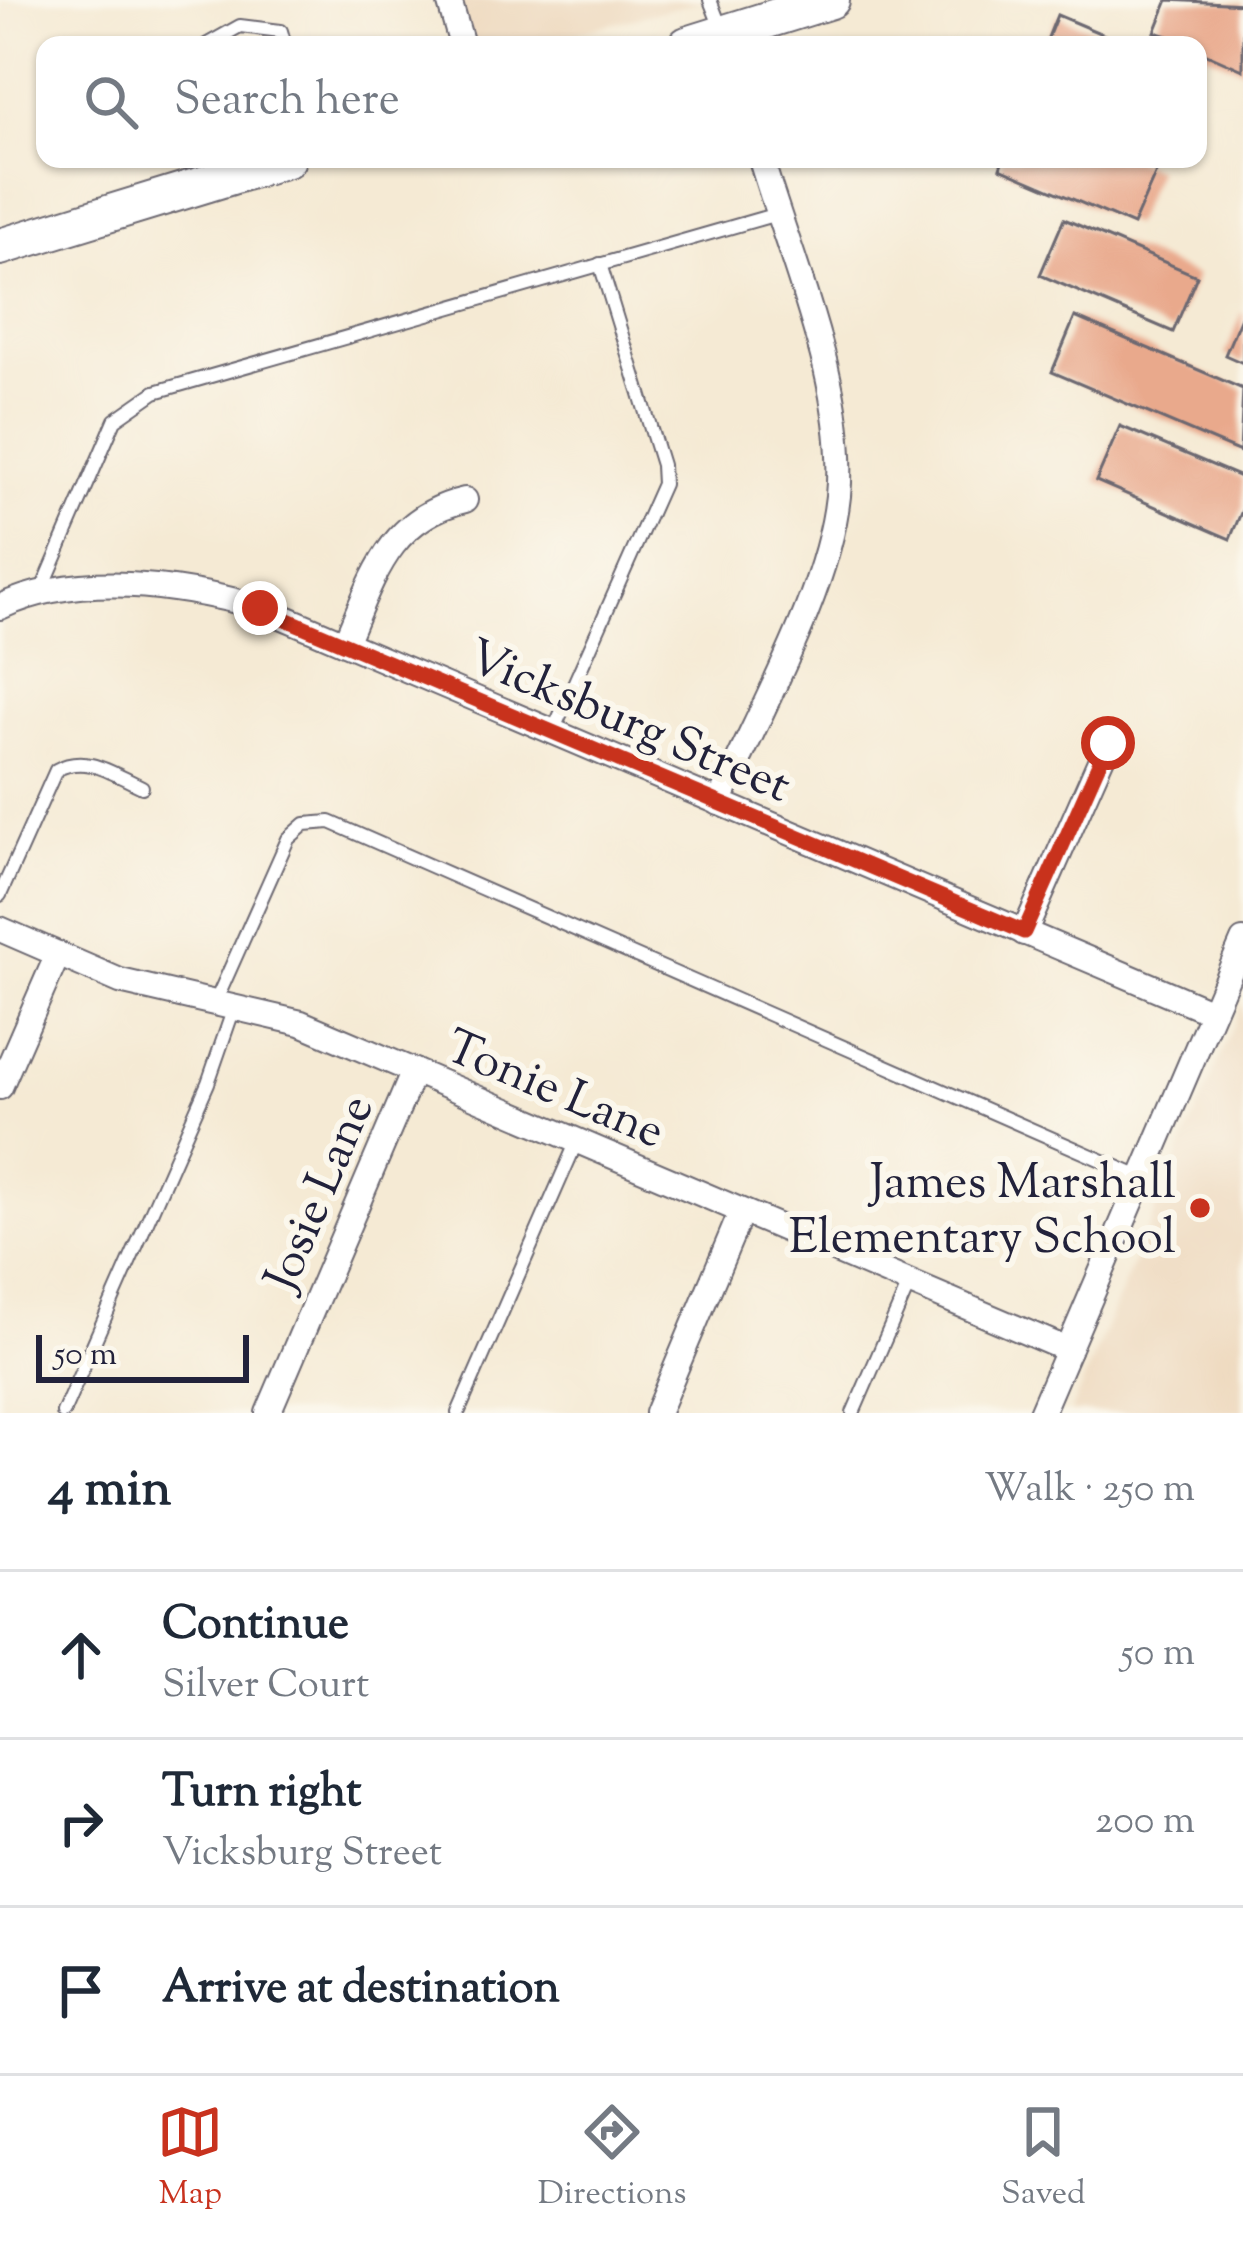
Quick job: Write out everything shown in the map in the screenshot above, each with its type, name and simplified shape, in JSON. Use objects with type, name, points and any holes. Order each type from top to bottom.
[{"type":"main road","points":[[736,36],[831,0]]},
{"type":"main road","points":[[0,247],[228,168]]},
{"type":"street","points":[[449,0],[459,36]]},
{"type":"street","points":[[719,803],[815,585],[838,496],[831,393],[764,168]]},
{"type":"street","points":[[345,643],[396,536],[429,511],[465,500]]},
{"type":"street","name":"Vicksburg Street","points":[[0,607],[39,595],[116,585],[211,594],[260,608],[1212,1012]]},
{"type":"street","points":[[1024,932],[1108,743]]},
{"type":"street","name":"Tonie Lane","points":[[0,929],[120,981],[301,1023],[1068,1350]]},
{"type":"street","points":[[1041,1413],[1243,940]]},
{"type":"street","points":[[0,1088],[58,954]]},
{"type":"street","name":"Josie Lane","points":[[268,1413],[414,1071]]},
{"type":"street","points":[[658,1413],[741,1214]]},
{"type":"lane","points":[[710,0],[724,36]]},
{"type":"lane","points":[[222,36],[240,26],[281,31],[282,36]]},
{"type":"lane","points":[[39,595],[115,420],[155,392],[777,214]]},
{"type":"lane","points":[[553,732],[663,484],[662,465],[600,264]]},
{"type":"lane","points":[[0,895],[56,770],[73,760],[142,787]]},
{"type":"lane","points":[[63,1413],[208,1083],[225,1005],[288,838],[305,824],[330,822],[1140,1177]]},
{"type":"lane","points":[[458,1413],[577,1141]]},
{"type":"lane","points":[[853,1413],[909,1284]]},
{"type":"shaded area","points":[[440,0],[704,0],[564,36],[450,36]]},
{"type":"shaded area","name":"James Marshall Elementary School","points":[[1243,1003],[1243,1413],[1070,1413]]},
{"type":"building","points":[[1168,0],[1243,4],[1243,70],[1207,54],[1207,36],[1155,32]]},
{"type":"building","points":[[1057,15],[1107,36],[1049,36]]},
{"type":"building","points":[[1000,168],[1152,168],[1157,170],[1133,225]]},
{"type":"building","points":[[1064,219],[1197,276],[1173,332],[1040,275]]},
{"type":"building","points":[[1243,312],[1243,363],[1225,355]]},
{"type":"building","points":[[1075,317],[1243,389],[1240,452],[1052,372]]},
{"type":"building","points":[[1120,426],[1243,478],[1243,508],[1230,539],[1096,481]]},
{"type":"place","name":"James Marshall Elementary School","points":[[1200,1208]]},
{"type":"route","points":[[260,608],[1024,932],[1108,743]]}]
